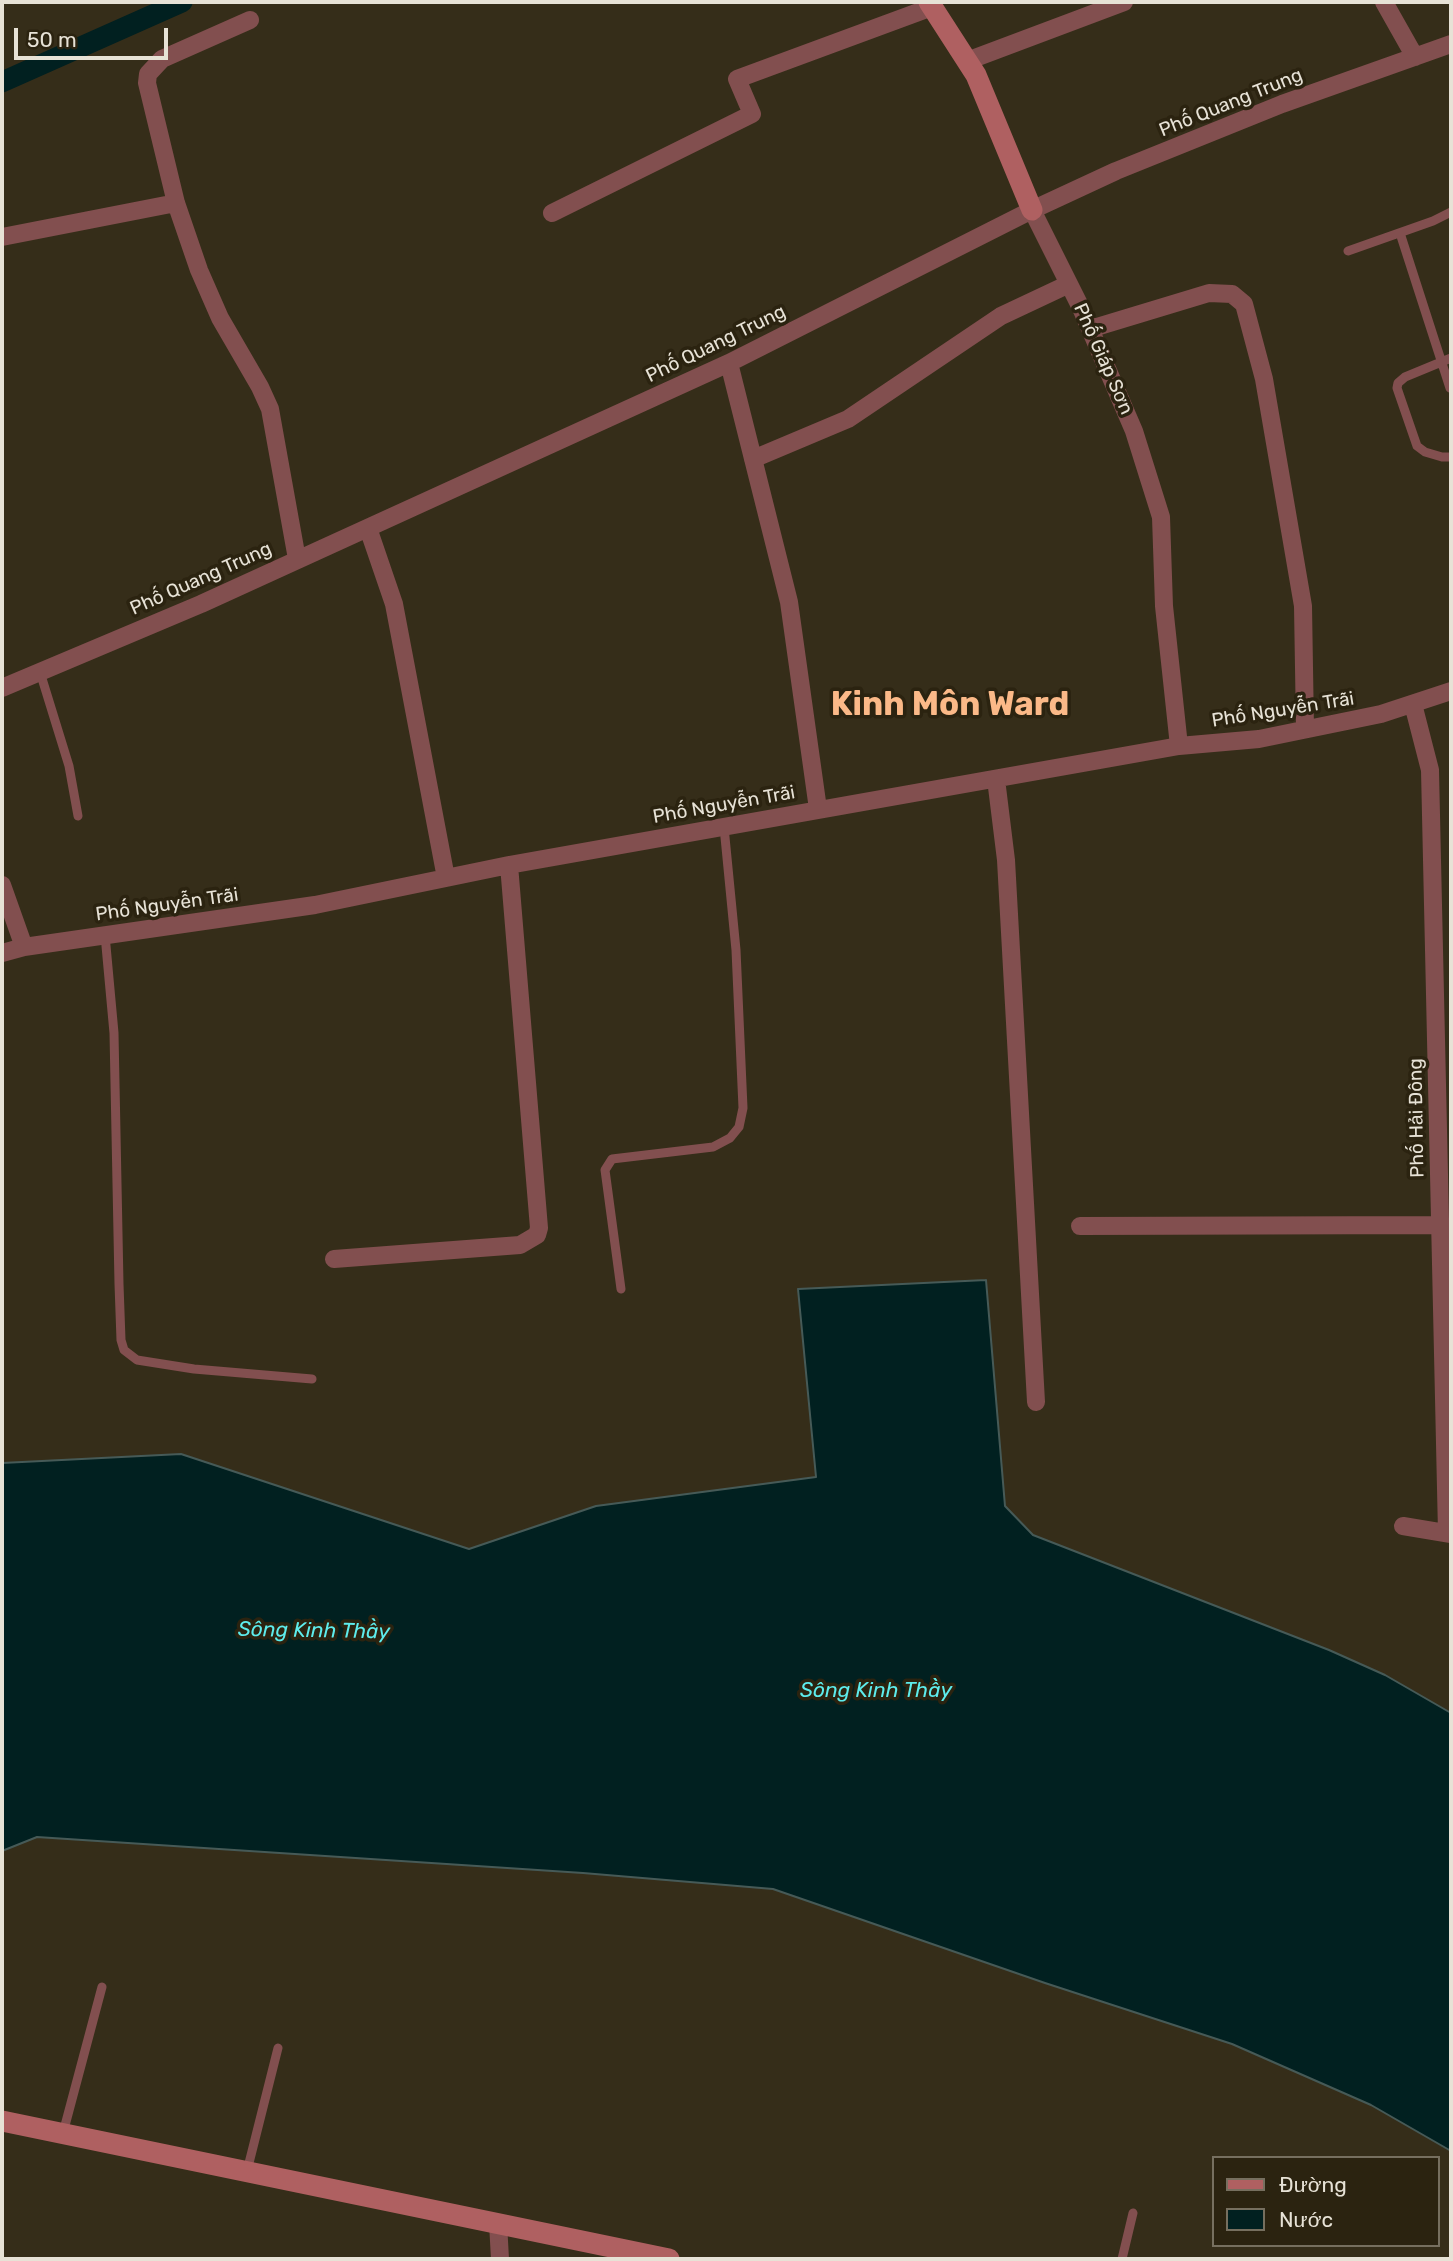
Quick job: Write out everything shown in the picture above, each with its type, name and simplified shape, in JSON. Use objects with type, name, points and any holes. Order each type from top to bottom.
[{"type":"street","points":[[967,61],[1124,2]]},
{"type":"street","points":[[1384,2],[1415,57]]},
{"type":"street","points":[[552,212],[751,114],[737,79],[930,4]]},
{"type":"street","name":"Phố Giáp Sơn","points":[[930,4],[976,75],[1032,210],[1090,329],[1134,431],[1161,517],[1164,606],[1179,746]]},
{"type":"street","points":[[250,20],[162,59],[148,74],[146,83],[176,202],[209,296],[270,409],[297,558]]},
{"type":"street","name":"Phố Quang Trung","points":[[2,688],[201,604],[729,363],[1032,210],[1116,171],[1269,109],[1451,44]]},
{"type":"street","points":[[2,237],[176,202]]},
{"type":"street","points":[[753,459],[848,419],[1001,316],[1069,284]]},
{"type":"street","points":[[1090,329],[1209,293],[1232,294],[1244,304],[1265,379],[1303,606],[1305,729]]},
{"type":"street","points":[[729,363],[789,602],[818,809]]},
{"type":"street","points":[[368,528],[394,604],[446,878]]},
{"type":"street","name":"Phố Nguyễn Trãi","points":[[2,953],[24,947],[315,905],[509,865],[1179,746],[1259,739],[1381,714],[1451,691]]},
{"type":"street","name":"Phố Hải Đông","points":[[1413,704],[1430,770],[1443,979],[1444,1114],[1440,1225],[1447,1359],[1449,1533]]},
{"type":"street","points":[[996,779],[1006,860],[1036,1402]]},
{"type":"street","points":[[334,1259],[520,1245],[537,1235],[539,1228],[509,865]]},
{"type":"street","points":[[2,885],[24,947]]},
{"type":"street","points":[[1080,1226],[1440,1225]]},
{"type":"street","points":[[1403,1526],[1449,1533]]},
{"type":"street","points":[[2,2121],[669,2259]]},
{"type":"street","points":[[498,2223],[500,2259]]},
{"type":"lane","points":[[1348,251],[1451,212]]},
{"type":"lane","points":[[1400,233],[1450,388]]},
{"type":"lane","points":[[1451,358],[1405,377],[1398,383],[1417,446],[1425,452],[1451,457]]},
{"type":"lane","points":[[40,672],[69,766],[78,817]]},
{"type":"lane","points":[[621,1289],[605,1170],[612,1159],[713,1147],[730,1138],[739,1127],[743,1108],[737,950],[724,827]]},
{"type":"lane","points":[[105,935],[114,1033],[121,1340],[124,1350],[137,1360],[194,1370],[312,1379]]},
{"type":"lane","points":[[63,2133],[102,1987]]},
{"type":"lane","points":[[247,2171],[278,2048]]},
{"type":"lane","points":[[1122,2259],[1133,2213]]},
{"type":"water","name":"Sông Kinh Thầy","points":[[986,1280],[1005,1506],[1033,1535],[1329,1650],[1385,1675],[1451,1713],[1451,2151],[1371,2105],[1232,2044],[773,1889],[583,1873],[37,1837],[2,1851],[2,1463],[181,1454],[469,1549],[596,1506],[816,1477],[798,1289]]},
{"type":"waterway","points":[[2,82],[182,2]]},
{"type":"district","name":"Kinh Môn Ward","points":[[950,705]]}]
